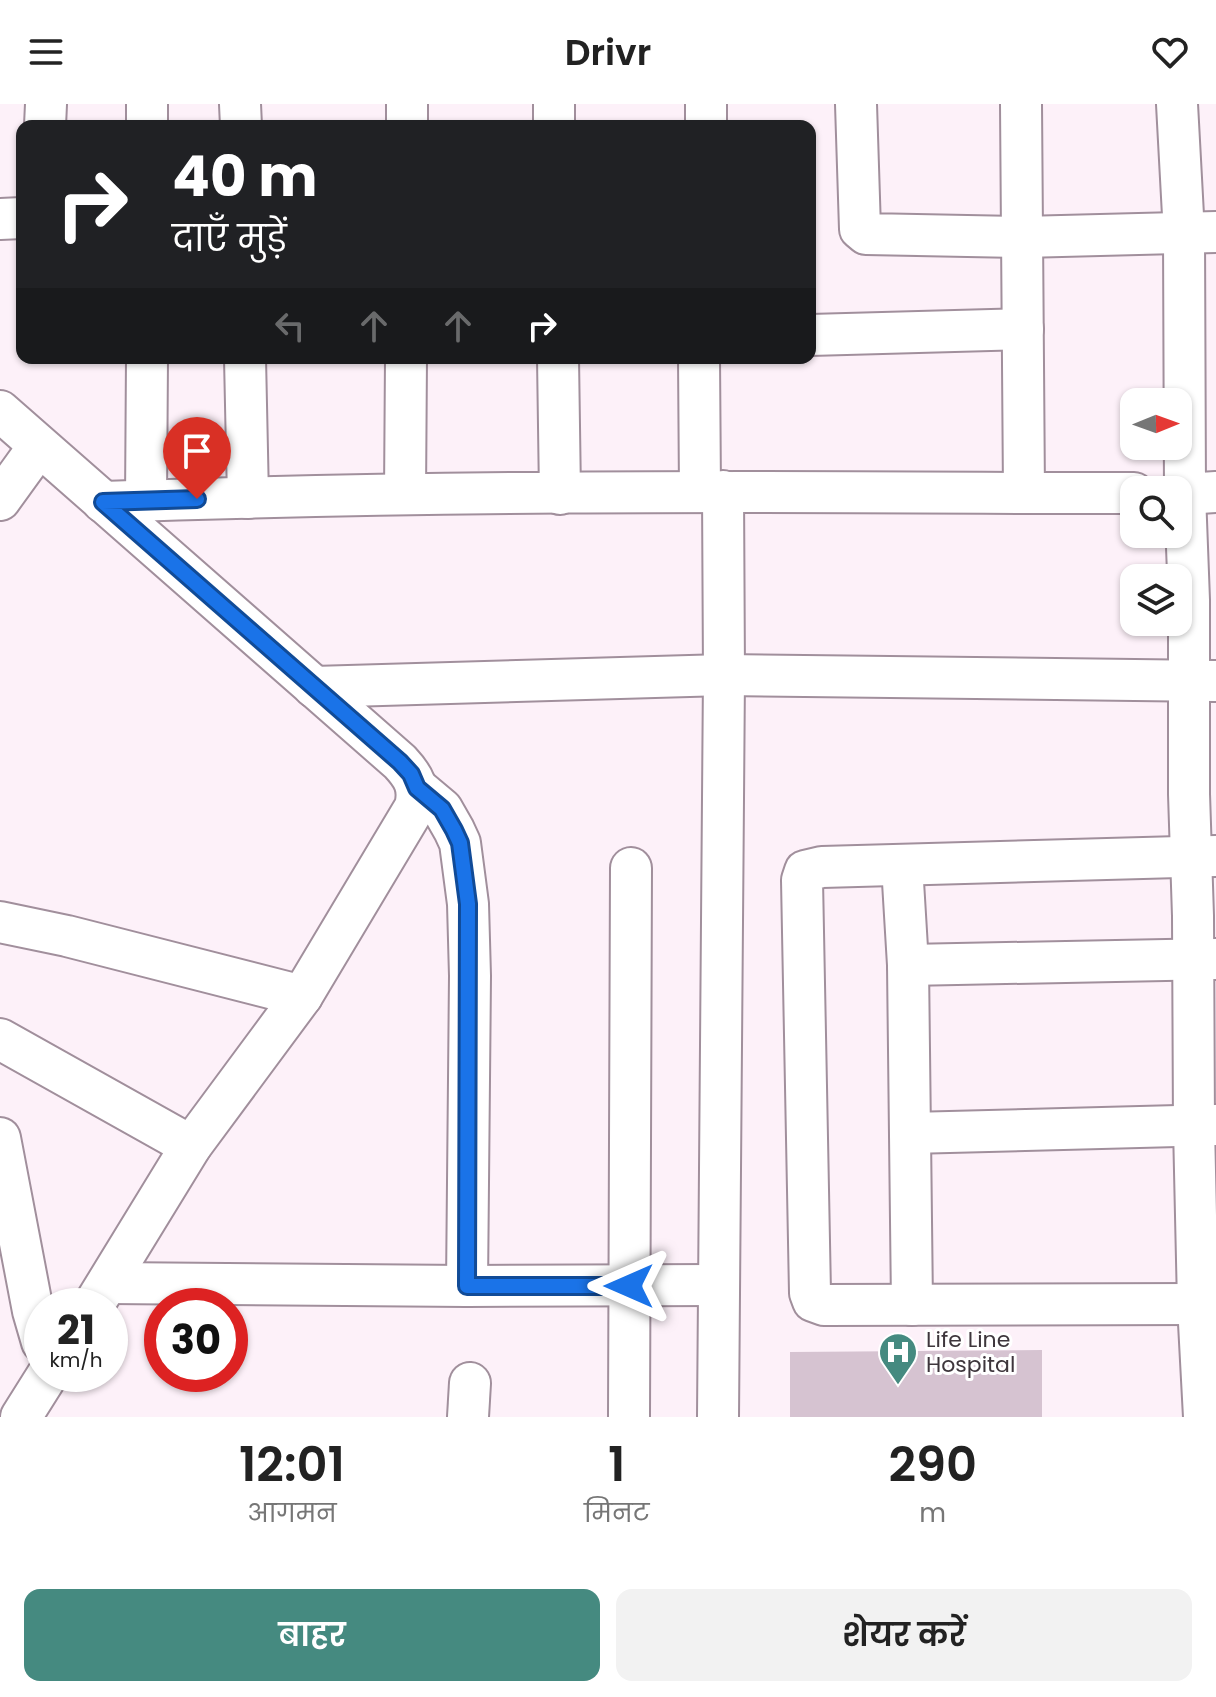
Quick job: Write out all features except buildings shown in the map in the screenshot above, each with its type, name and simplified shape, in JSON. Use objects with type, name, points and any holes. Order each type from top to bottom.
[{"type":"street","points":[[856,104],[860,229],[864,233],[1023,237],[1200,233]]},
{"type":"street","points":[[1021,104],[1024,493]]},
{"type":"street","points":[[1177,104],[1200,233],[1189,600],[1203,681],[1205,1126],[1198,1304],[1204,1417]]},
{"type":"street","points":[[816,335],[1023,329]]},
{"type":"street","points":[[146,501],[147,364]]},
{"type":"street","points":[[245,364],[248,498]]},
{"type":"street","points":[[405,494],[406,364]]},
{"type":"street","points":[[558,364],[560,494]]},
{"type":"street","points":[[700,364],[724,675],[718,1417]]},
{"type":"street","points":[[0,411],[400,762],[411,774],[417,788],[415,807],[302,996],[191,1146],[105,1288]]},
{"type":"street","points":[[0,500],[39,446]]},
{"type":"street","points":[[103,502],[405,494],[1120,493]]},
{"type":"street","points":[[314,687],[724,675],[1203,681]]},
{"type":"street","points":[[417,788],[442,809],[460,843],[468,904],[467,1286]]},
{"type":"street","points":[[1198,1304],[815,1303],[810,1293],[803,875],[809,869],[822,867],[1203,856]]},
{"type":"street","points":[[902,865],[908,965],[912,1305]]},
{"type":"street","points":[[629,1417],[631,868]]},
{"type":"street","points":[[0,922],[302,996]]},
{"type":"street","points":[[908,965],[1204,959]]},
{"type":"street","points":[[0,1039],[191,1146]]},
{"type":"street","points":[[910,1133],[1205,1126]]},
{"type":"street","points":[[0,1138],[29,1288]]},
{"type":"street","points":[[128,1293],[467,1286],[718,1285]]},
{"type":"street","points":[[21,1417],[37,1392]]},
{"type":"place","name":"Life Line Hospital","points":[[898,1386]]},
{"type":"route","points":[[197,499],[103,502],[400,762],[411,774],[417,788],[442,809],[460,843],[468,904],[470,976],[467,1286],[629,1286]]}]
